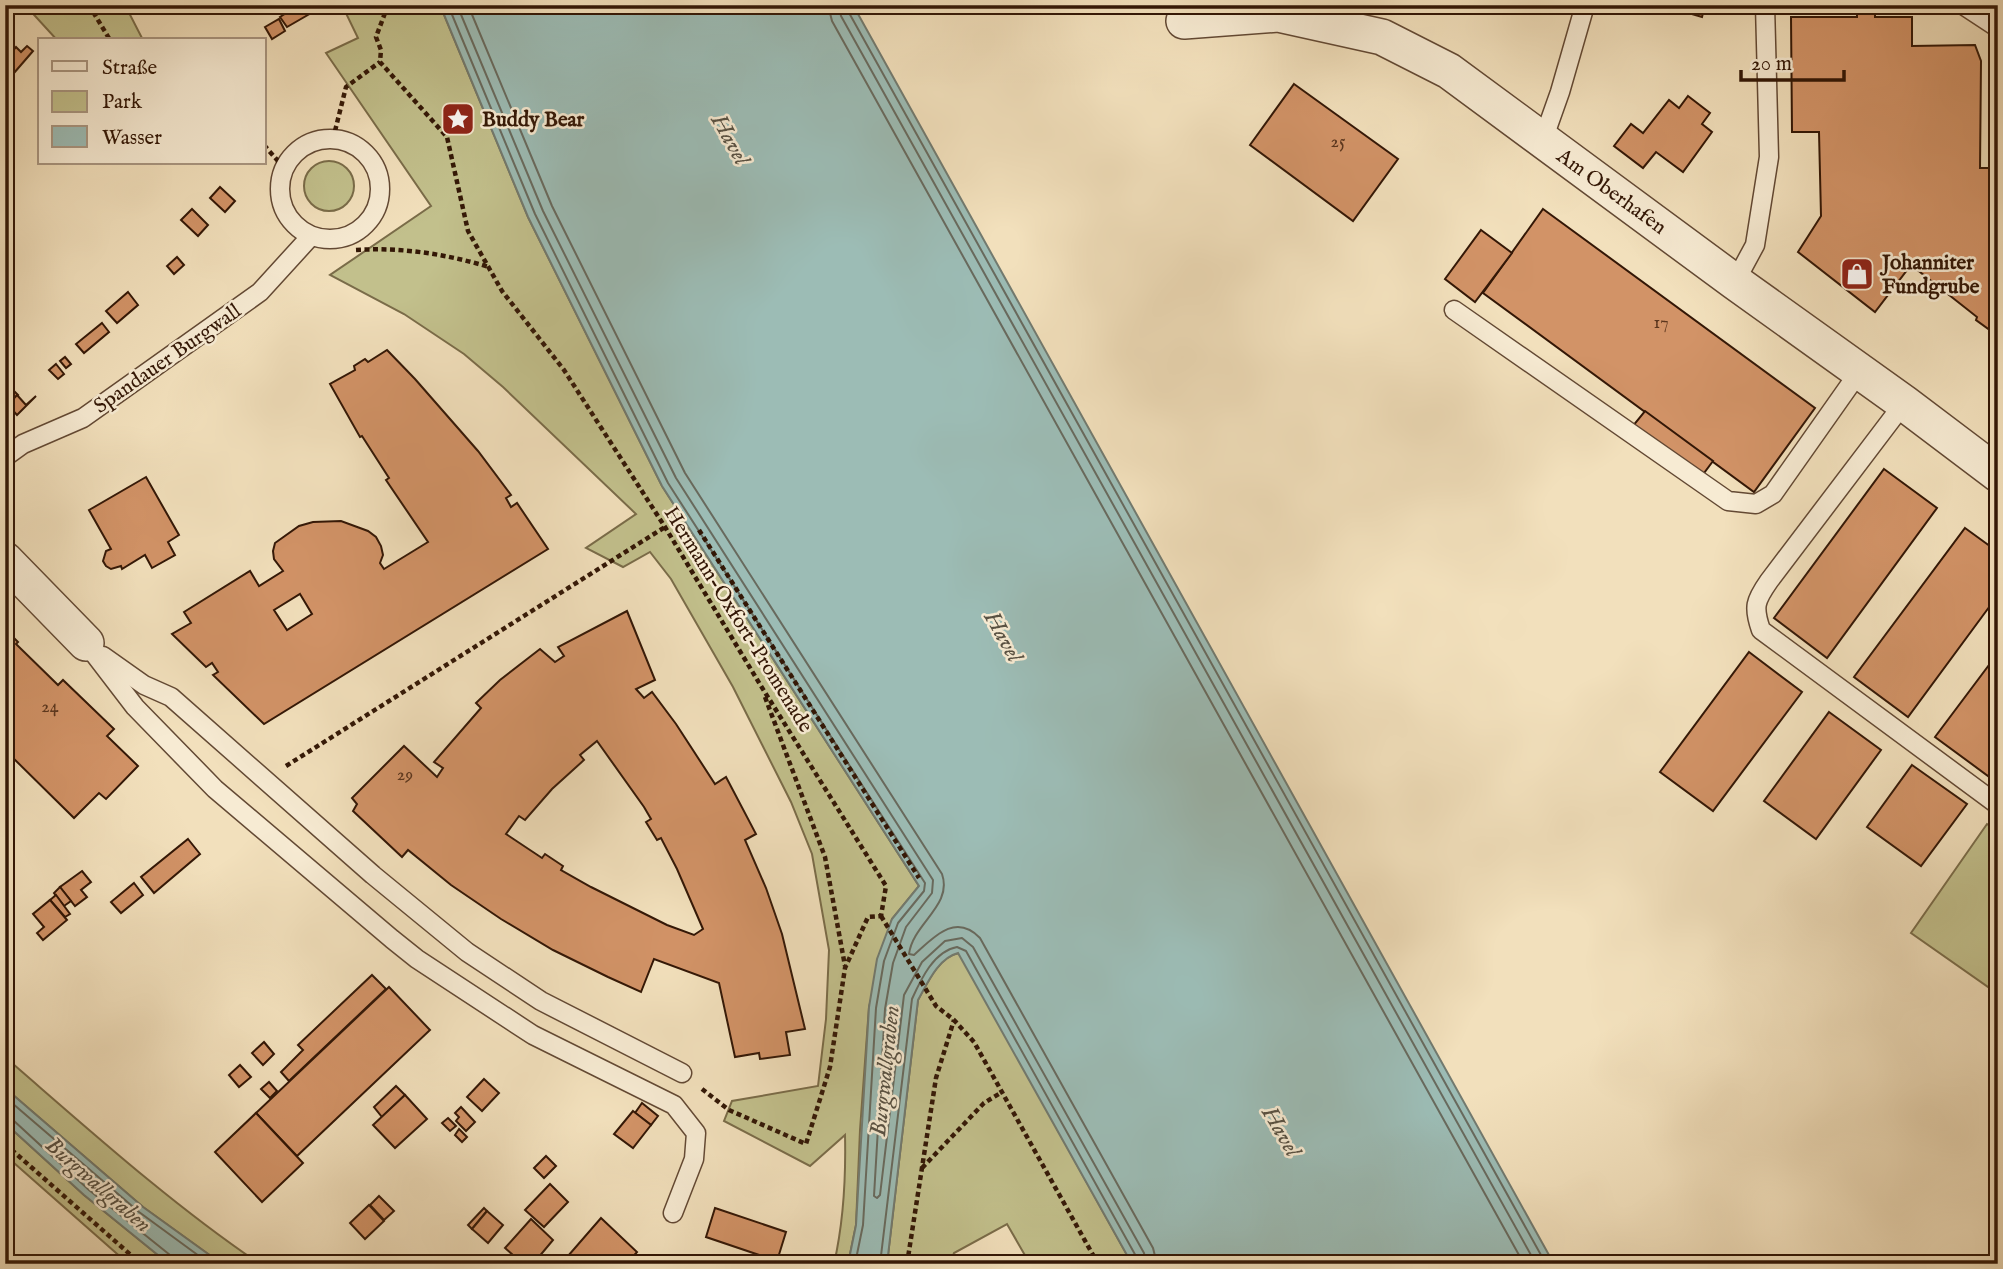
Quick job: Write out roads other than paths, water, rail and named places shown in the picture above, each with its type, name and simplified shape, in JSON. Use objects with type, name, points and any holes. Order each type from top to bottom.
[{"type":"street","name":"Am Oberhafen","points":[[1184,21],[1278,14],[1382,37],[1449,71],[1998,474]]},
{"type":"street","points":[[5,560],[86,643]]},
{"type":"lane","points":[[1543,140],[1585,5]]},
{"type":"lane","points":[[1735,282],[1755,245],[1768,176],[1765,5]]},
{"type":"lane","points":[[1963,5],[1998,28]]},
{"type":"lane","points":[[333,139],[350,143],[365,152],[375,166],[380,183],[379,200],[373,216],[361,229],[345,237],[328,239],[311,236],[297,227],[284,207],[280,184],[284,168],[292,156],[304,146],[318,140],[333,139]]},
{"type":"lane","name":"Spandauer Burgwall","points":[[5,457],[23,444],[83,418],[260,292],[311,236]]},
{"type":"lane","points":[[1454,310],[1728,501],[1755,504],[1773,494],[1860,372]]},
{"type":"lane","points":[[1904,403],[1769,581],[1758,598],[1755,614],[1761,630],[1998,805]]},
{"type":"lane","points":[[86,643],[144,685],[171,697],[373,875],[467,952],[541,1001],[682,1073]]},
{"type":"lane","points":[[86,643],[135,707],[215,789],[342,899],[417,959],[533,1035],[674,1105],[696,1133],[694,1159],[673,1213]]},
{"type":"water","points":[[440,5],[853,5],[1554,1264],[1132,1264],[958,953],[939,966],[918,1000],[887,1264],[848,1264],[856,1225],[869,1007],[877,959],[892,919],[919,886],[662,486],[528,217]]},
{"type":"water","name":"Burgwallgraben","points":[[5,1088],[143,1207],[222,1264],[169,1264],[84,1195],[5,1123]]},
{"type":"place","name":"Buddy Bear","points":[[458,119]]},
{"type":"place","name":"Johanniter Fundgrube","points":[[1857,274]]},
{"type":"water label","name":"Havel","points":[[731,139]]},
{"type":"water label","name":"Havel","points":[[1004,636]]},
{"type":"water label","name":"Havel","points":[[1282,1131]]}]
